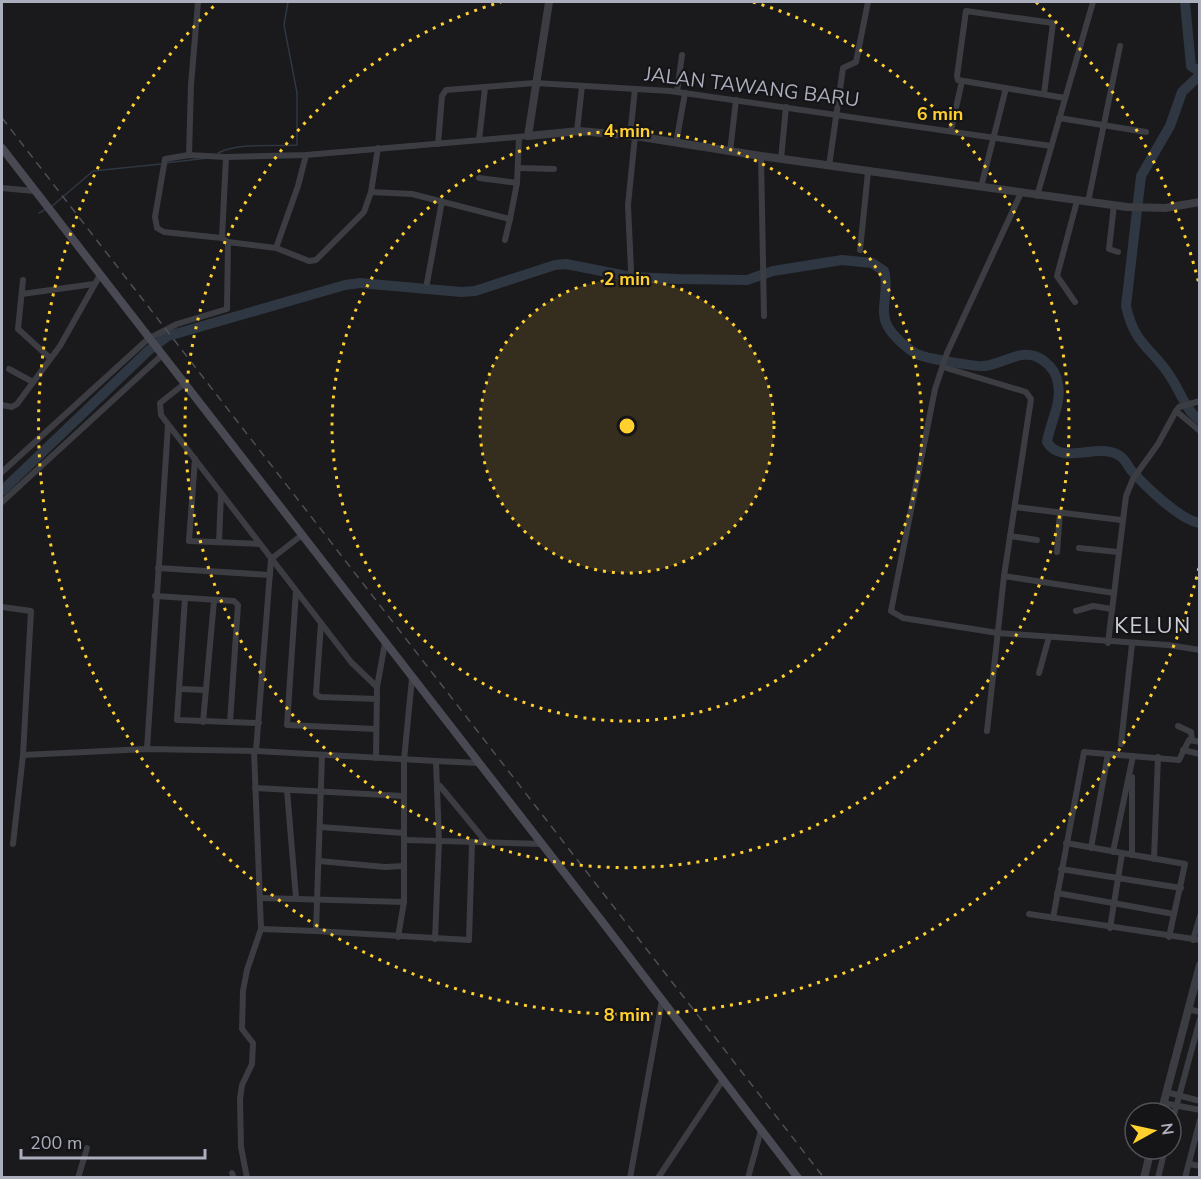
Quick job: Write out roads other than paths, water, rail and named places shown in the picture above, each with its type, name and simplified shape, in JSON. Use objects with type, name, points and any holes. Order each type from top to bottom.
[{"type":"main road","points":[[2,148],[160,355],[662,999],[798,1178]]},
{"type":"street","points":[[189,155],[190,97],[198,2]]},
{"type":"street","points":[[528,136],[549,2]]},
{"type":"street","points":[[829,166],[843,68],[856,62],[868,2]]},
{"type":"street","points":[[1037,195],[1093,2]]},
{"type":"street","points":[[1044,94],[1054,25],[966,11],[957,76],[962,81],[1065,98]]},
{"type":"street","points":[[1088,202],[1120,46]]},
{"type":"street","points":[[677,92],[682,56]]},
{"type":"street","points":[[951,130],[962,81]]},
{"type":"street","name":"JALAN TAWANG BARU","points":[[438,144],[442,96],[447,89],[535,83],[677,92],[1051,146]]},
{"type":"street","points":[[577,131],[582,86]]},
{"type":"street","points":[[479,140],[484,88]]},
{"type":"street","points":[[631,270],[628,206],[635,88]]},
{"type":"street","points":[[981,187],[1006,88]]},
{"type":"street","points":[[676,142],[685,93]]},
{"type":"street","points":[[730,152],[736,100]]},
{"type":"street","points":[[781,159],[786,107]]},
{"type":"street","points":[[1059,118],[1146,132]]},
{"type":"street","points":[[378,148],[371,192],[361,217],[334,240],[316,260],[309,261],[276,248],[164,232],[157,228],[155,217],[163,164],[189,155],[226,157],[306,155],[378,148],[519,137],[577,131],[633,136],[868,172],[1127,207],[1153,208],[1200,202]]},
{"type":"street","points":[[505,240],[517,183],[519,137]]},
{"type":"street","points":[[276,248],[298,186],[306,155]]},
{"type":"street","points":[[761,156],[764,316]]},
{"type":"street","points":[[2,472],[149,340],[177,324],[227,309],[226,157]]},
{"type":"street","points":[[518,168],[554,169]]},
{"type":"street","points":[[860,250],[868,172]]},
{"type":"street","points":[[479,178],[517,183]]},
{"type":"street","points":[[2,188],[34,191]]},
{"type":"street","points":[[371,192],[412,194],[510,219]]},
{"type":"street","points":[[1021,193],[947,353],[935,389],[891,611],[903,618],[998,633],[1200,650]]},
{"type":"street","points":[[427,283],[442,201]]},
{"type":"street","points":[[1075,302],[1057,276],[1077,201]]},
{"type":"street","points":[[1114,205],[1109,249],[1118,252]]},
{"type":"street","points":[[2,405],[15,406],[60,346],[100,275]]},
{"type":"street","points":[[23,280],[19,330],[50,358]]},
{"type":"street","points":[[22,294],[94,284]]},
{"type":"street","points":[[2,502],[160,355]]},
{"type":"street","points":[[943,366],[1026,392],[1030,396],[1010,536],[987,731]]},
{"type":"street","points":[[9,369],[33,382]]},
{"type":"street","points":[[184,384],[159,406],[161,415],[358,671],[378,687]]},
{"type":"street","points":[[1108,643],[1121,520],[1133,479],[1158,444],[1177,409],[1196,401]]},
{"type":"street","points":[[1177,409],[1200,431]]},
{"type":"street","points":[[147,749],[155,596],[168,425]]},
{"type":"street","points":[[195,459],[189,541],[260,544]]},
{"type":"street","points":[[219,542],[221,494]]},
{"type":"street","points":[[1015,507],[1121,520]]},
{"type":"street","points":[[1057,552],[1060,512]]},
{"type":"street","points":[[247,1178],[241,1147],[240,1099],[242,1085],[252,1064],[253,1043],[242,1029],[243,991],[247,970],[261,929],[255,751],[271,559],[302,535]]},
{"type":"street","points":[[1010,536],[1037,540]]},
{"type":"street","points":[[1079,548],[1118,552]]},
{"type":"street","points":[[158,568],[270,575]]},
{"type":"street","points":[[1005,576],[1114,593]]},
{"type":"street","points":[[296,591],[287,724],[376,729]]},
{"type":"street","points":[[155,596],[234,601],[238,604],[230,722]]},
{"type":"street","points":[[185,598],[178,721],[259,723]]},
{"type":"street","points":[[203,722],[213,601]]},
{"type":"street","points":[[1076,611],[1093,606],[1112,609]]},
{"type":"street","points":[[2,607],[31,611],[23,755],[13,844]]},
{"type":"street","points":[[321,624],[316,694],[320,698],[377,699]]},
{"type":"street","points":[[1039,673],[1049,637]]},
{"type":"street","points":[[376,758],[378,687],[386,643]]},
{"type":"street","points":[[1121,744],[1132,644]]},
{"type":"street","points":[[398,937],[404,902],[404,760],[412,678]]},
{"type":"street","points":[[180,689],[206,690]]},
{"type":"street","points":[[1178,726],[1191,732],[1192,740]]},
{"type":"street","points":[[1053,918],[1083,753],[1179,760],[1188,740],[1200,742]]},
{"type":"street","points":[[23,755],[147,749],[255,751],[479,763]]},
{"type":"street","points":[[1183,750],[1200,754]]},
{"type":"street","points":[[1091,848],[1108,754]]},
{"type":"street","points":[[316,931],[322,756]]},
{"type":"street","points":[[1113,852],[1133,756]]},
{"type":"street","points":[[1154,859],[1158,757]]},
{"type":"street","points":[[435,939],[440,841],[436,761]]},
{"type":"street","points":[[1132,764],[1132,855]]},
{"type":"street","points":[[439,786],[487,843]]},
{"type":"street","points":[[255,788],[404,796]]},
{"type":"street","points":[[287,790],[296,898]]},
{"type":"street","points":[[320,826],[440,841],[542,844]]},
{"type":"street","points":[[261,929],[469,940],[472,843]]},
{"type":"street","points":[[1066,843],[1180,862],[1186,866],[1168,937]]},
{"type":"street","points":[[1110,928],[1122,854]]},
{"type":"street","points":[[319,861],[385,867],[404,866]]},
{"type":"street","points":[[1061,868],[1181,888]]},
{"type":"street","points":[[1057,893],[1174,914]]},
{"type":"street","points":[[261,898],[404,902]]},
{"type":"street","points":[[1029,914],[1196,940],[1200,916]]},
{"type":"street","points":[[1164,1101],[1200,965]]},
{"type":"street","points":[[630,1178],[662,999]]},
{"type":"street","points":[[1188,1009],[1200,1012]]},
{"type":"street","points":[[1177,1101],[1200,1019]]},
{"type":"street","points":[[658,1178],[723,1080]]},
{"type":"street","points":[[1166,1092],[1200,1101]]},
{"type":"street","points":[[1183,1107],[1200,1110]]},
{"type":"street","points":[[1185,1178],[1200,1120]]},
{"type":"street","points":[[748,1178],[761,1130]]},
{"type":"street","points":[[78,1178],[87,1148]]},
{"type":"street","points":[[1144,1178],[1148,1161]]},
{"type":"street","points":[[1158,1178],[1162,1161]]},
{"type":"street","points":[[1189,1164],[1200,1166]]},
{"type":"waterway","points":[[218,153],[236,147],[297,145],[297,93],[284,25],[288,2]]},
{"type":"waterway","points":[[1185,2],[1191,66],[1200,72]]},
{"type":"waterway","points":[[1200,75],[1182,92],[1170,126],[1141,176],[1126,306],[1140,340],[1166,370],[1188,407],[1200,420]]},
{"type":"waterway","points":[[165,163],[208,158]]},
{"type":"waterway","points":[[51,207],[93,171],[161,164]]},
{"type":"waterway","points":[[39,213],[46,209]]},
{"type":"waterway","points":[[2,491],[149,350],[168,336],[345,285],[360,283],[461,292],[475,291],[555,265],[566,264],[632,277],[747,280],[773,271],[842,260],[872,263],[884,271],[886,278],[884,313],[887,325],[900,341],[917,354],[979,366],[992,365],[1022,355],[1037,357],[1044,361],[1054,371],[1059,391],[1047,442],[1062,453],[1102,451],[1120,456],[1137,477],[1163,501],[1183,516],[1200,523]]},
{"type":"railway","points":[[2,118],[824,1178]]},
{"type":"district","name":"KELUN","points":[[1153,626]]}]
